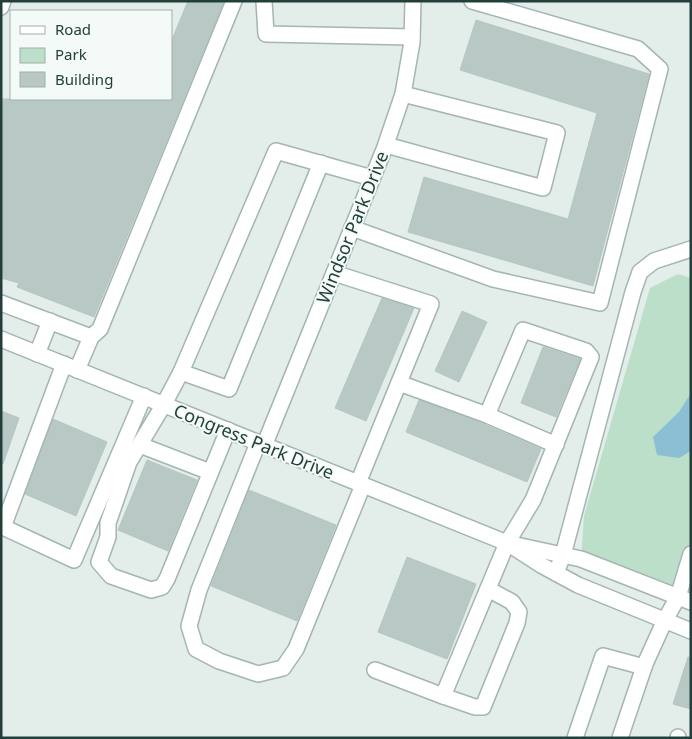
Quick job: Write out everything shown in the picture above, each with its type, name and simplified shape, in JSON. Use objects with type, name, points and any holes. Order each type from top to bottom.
[{"type":"street","points":[[1,7],[4,1]]},
{"type":"street","points":[[144,396],[74,560],[3,527],[71,367],[91,337],[100,329],[234,1]]},
{"type":"street","points":[[264,1],[266,34],[412,37]]},
{"type":"street","name":"Windsor Park Drive","points":[[334,272],[430,304],[296,649],[283,668],[258,674],[219,661],[196,649],[189,626],[199,590],[386,145],[408,72],[412,37],[413,1]]},
{"type":"street","points":[[352,228],[493,279],[600,303],[660,69],[638,49],[472,1]]},
{"type":"street","points":[[386,145],[543,188],[557,133],[402,94]]},
{"type":"street","points":[[228,430],[167,579],[162,587],[152,590],[111,576],[99,562],[108,537],[108,523],[129,462],[181,372],[276,151],[372,178]]},
{"type":"street","points":[[181,372],[229,389],[321,163]]},
{"type":"street","points":[[556,574],[564,555],[633,292],[640,272],[654,261],[690,250]]},
{"type":"street","points":[[2,304],[91,337]]},
{"type":"street","points":[[37,354],[50,321]]},
{"type":"street","points":[[444,696],[507,543],[533,500],[590,357],[586,351],[523,330],[487,415]]},
{"type":"street","name":"Congress Park Drive","points":[[1,340],[507,543],[581,559],[685,600]]},
{"type":"street","points":[[399,382],[487,415],[556,445]]},
{"type":"street","points":[[140,444],[210,472]]},
{"type":"street","name":"Congress Park Drive","points":[[507,543],[556,574],[578,585],[691,631]]},
{"type":"street","points":[[620,738],[644,667],[665,620],[685,600],[691,554]]},
{"type":"street","points":[[374,670],[444,696],[483,707],[517,623],[519,612],[512,602],[488,589]]},
{"type":"street","points":[[575,738],[603,656],[644,667]]},
{"type":"green space","points":[[678,274],[691,278],[691,554],[678,597],[581,559],[584,516],[650,288]]},
{"type":"water","points":[[691,393],[691,451],[679,458],[657,455],[653,437],[679,412]]},
{"type":"building","points":[[188,1],[224,1],[94,317],[17,287],[19,283],[1,278],[1,99],[172,100],[172,40]]},
{"type":"building","points":[[476,20],[649,74],[593,286],[408,232],[424,177],[568,219],[597,113],[460,70]]},
{"type":"building","points":[[382,298],[414,308],[366,421],[335,408]]},
{"type":"building","points":[[462,311],[487,322],[459,382],[435,371]]},
{"type":"building","points":[[543,347],[580,359],[556,417],[521,403]]},
{"type":"building","points":[[419,400],[474,420],[541,449],[527,482],[406,432]]},
{"type":"building","points":[[1,411],[19,418],[3,464],[1,463]]},
{"type":"building","points":[[53,419],[107,442],[76,516],[25,494]]},
{"type":"building","points":[[147,460],[197,480],[168,551],[118,530]]},
{"type":"building","points":[[249,490],[336,525],[297,621],[211,586]]},
{"type":"building","points":[[407,557],[476,584],[447,659],[378,632]]},
{"type":"building","points":[[688,657],[691,657],[691,709],[673,704]]}]
